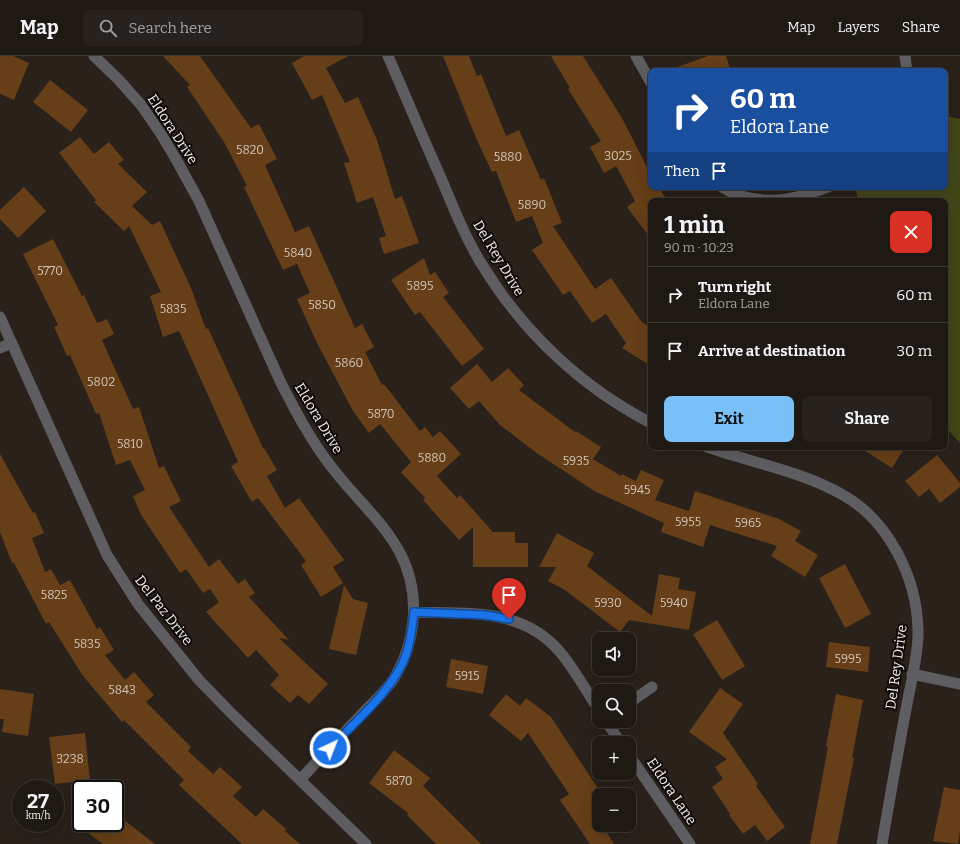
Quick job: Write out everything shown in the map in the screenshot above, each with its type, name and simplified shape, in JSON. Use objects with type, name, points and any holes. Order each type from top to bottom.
[{"type":"street","name":"Eldora Drive","points":[[94,56],[119,80],[141,105],[161,134],[199,200],[281,383],[295,410],[327,462],[388,532],[400,551],[409,573],[413,592],[414,612],[411,636],[406,655],[396,677],[300,780]]},
{"type":"street","name":"Del Rey Drive","points":[[388,56],[460,224],[480,262],[511,307],[537,337],[564,364],[624,409],[648,421]]},
{"type":"street","points":[[636,56],[648,78]]},
{"type":"street","points":[[905,56],[907,68]]},
{"type":"street","points":[[729,190],[747,198]]},
{"type":"street","points":[[796,198],[819,190]]},
{"type":"street","name":"Del Paz Drive","points":[[0,317],[107,555],[138,604],[199,680],[366,844]]},
{"type":"street","points":[[0,348],[12,344]]},
{"type":"street","name":"Del Rey Drive","points":[[717,450],[798,475],[845,496],[863,509],[881,529],[898,554],[909,578],[916,605],[918,631],[912,674],[882,844]]},
{"type":"street","points":[[414,612],[485,615],[509,619],[527,625],[543,635],[560,652],[592,700]]},
{"type":"street","points":[[912,674],[960,684]]},
{"type":"street","points":[[636,697],[652,687]]},
{"type":"street","name":"Eldora Lane","points":[[636,765],[690,844]]},
{"type":"green space","points":[[948,117],[960,119],[960,443],[948,430],[948,198],[857,198],[856,190],[948,190]]},
{"type":"building","points":[[0,56],[13,56],[29,63],[14,100],[0,94]]},
{"type":"building","points":[[163,56],[200,56],[251,128],[259,124],[277,159],[265,165],[295,232],[309,226],[355,328],[362,324],[374,347],[365,352],[382,385],[384,384],[420,431],[425,427],[433,437],[440,431],[461,454],[437,476],[457,498],[460,495],[493,532],[515,532],[515,543],[528,543],[528,567],[473,567],[473,527],[459,540],[423,500],[425,498],[401,472],[411,462],[380,424],[369,433],[353,411],[317,343],[297,299],[310,293],[297,264],[283,270],[244,187],[247,186],[224,142],[187,87],[190,85]]},
{"type":"building","points":[[304,56],[348,56],[326,68],[345,103],[358,97],[377,140],[395,199],[402,196],[419,243],[384,254],[379,238],[386,236],[373,197],[357,203],[344,163],[350,162],[322,95],[312,100],[292,63]]},
{"type":"building","points":[[443,56],[469,56],[477,76],[481,74],[506,136],[519,130],[541,180],[544,178],[562,223],[553,226],[595,289],[611,278],[641,321],[648,326],[648,364],[622,348],[626,343],[606,314],[592,323],[570,291],[563,295],[532,250],[543,243],[532,216],[516,222],[496,171],[492,172],[476,138]]},
{"type":"building","points":[[551,56],[583,56],[622,118],[648,169],[648,190],[660,190],[666,198],[648,198],[648,235],[627,207],[635,201],[616,166],[604,173],[590,147],[601,141],[568,89],[570,88]]},
{"type":"building","points":[[708,56],[726,56],[730,68],[675,68]]},
{"type":"building","points":[[50,80],[88,110],[71,132],[33,102]]},
{"type":"building","points":[[80,137],[94,154],[109,142],[124,160],[118,164],[147,192],[132,206],[152,225],[160,221],[191,288],[206,329],[208,328],[263,448],[277,470],[267,476],[285,508],[299,498],[344,560],[333,567],[343,583],[321,597],[301,565],[306,561],[258,498],[252,502],[231,466],[238,462],[179,331],[163,337],[150,296],[161,292],[129,226],[124,231],[94,202],[96,200],[59,153]]},
{"type":"building","points":[[24,187],[46,211],[18,238],[0,219],[0,210]]},
{"type":"building","points":[[53,239],[82,296],[84,295],[97,323],[107,319],[114,334],[102,340],[133,409],[139,407],[159,468],[164,466],[181,501],[169,507],[209,567],[219,559],[238,584],[245,579],[255,593],[249,597],[289,640],[279,638],[328,684],[309,704],[298,695],[290,703],[270,685],[279,675],[256,650],[248,658],[206,612],[219,602],[210,589],[203,593],[186,569],[180,573],[141,515],[133,496],[145,490],[130,460],[116,465],[99,413],[96,414],[70,355],[67,356],[54,327],[58,325],[23,254]]},
{"type":"building","points":[[424,258],[430,275],[435,272],[449,293],[443,297],[484,349],[462,366],[420,312],[415,315],[391,280]]},
{"type":"building","points":[[477,364],[492,382],[508,368],[524,385],[519,390],[575,432],[576,431],[601,447],[593,459],[621,476],[622,474],[636,481],[641,470],[664,480],[655,500],[689,511],[695,491],[779,519],[801,531],[795,541],[818,555],[805,577],[771,556],[777,546],[710,525],[703,547],[661,532],[664,523],[596,492],[538,454],[500,425],[479,401],[469,409],[450,388]]},
{"type":"building","points":[[864,450],[903,450],[892,468]]},
{"type":"building","points":[[0,454],[33,513],[35,512],[44,533],[32,538],[45,572],[51,569],[60,585],[70,580],[97,629],[100,627],[114,650],[105,655],[125,680],[134,672],[154,695],[146,702],[191,747],[188,751],[213,774],[220,767],[242,787],[233,796],[256,817],[263,809],[286,829],[285,831],[300,844],[242,844],[179,785],[184,780],[124,720],[122,722],[83,676],[49,622],[46,624],[14,563],[12,563],[0,532]]},
{"type":"building","points":[[937,455],[960,483],[960,487],[940,503],[929,489],[919,497],[905,481]]},
{"type":"building","points":[[557,533],[594,553],[587,566],[652,616],[659,574],[680,578],[678,589],[696,592],[689,630],[629,620],[620,632],[565,590],[548,581],[556,567],[539,567]]},
{"type":"building","points":[[845,564],[871,614],[845,628],[819,578]]},
{"type":"building","points":[[344,585],[353,599],[368,603],[356,655],[329,649]]},
{"type":"building","points":[[717,620],[745,666],[722,680],[693,634]]},
{"type":"building","points":[[829,642],[870,647],[868,672],[826,667]]},
{"type":"building","points":[[451,659],[488,666],[483,694],[446,687]]},
{"type":"building","points":[[720,688],[743,704],[723,733],[758,784],[756,786],[785,827],[767,841],[755,825],[743,834],[729,815],[730,814],[712,787],[723,779],[715,767],[727,759],[689,732]]},
{"type":"building","points":[[0,689],[34,694],[28,736],[2,732],[4,719],[0,719]]},
{"type":"building","points":[[506,694],[520,706],[526,698],[551,717],[598,788],[592,788],[592,832],[606,832],[614,844],[590,844],[560,800],[569,794],[528,733],[521,741],[489,715]]},
{"type":"building","points":[[836,694],[863,700],[852,758],[854,758],[837,844],[810,844],[828,747],[826,746]]},
{"type":"building","points":[[85,733],[90,780],[72,780],[72,782],[64,783],[64,780],[54,780],[49,737]]},
{"type":"building","points":[[394,750],[430,778],[423,786],[481,844],[436,844],[407,815],[408,813],[369,783]]},
{"type":"building","points":[[944,787],[960,790],[960,831],[958,844],[933,841]]},
{"type":"building","points":[[124,820],[155,844],[103,844],[87,832],[124,832]]},
{"type":"route","points":[[330,748],[396,677],[406,655],[411,636],[414,612],[485,615],[509,619]]}]
